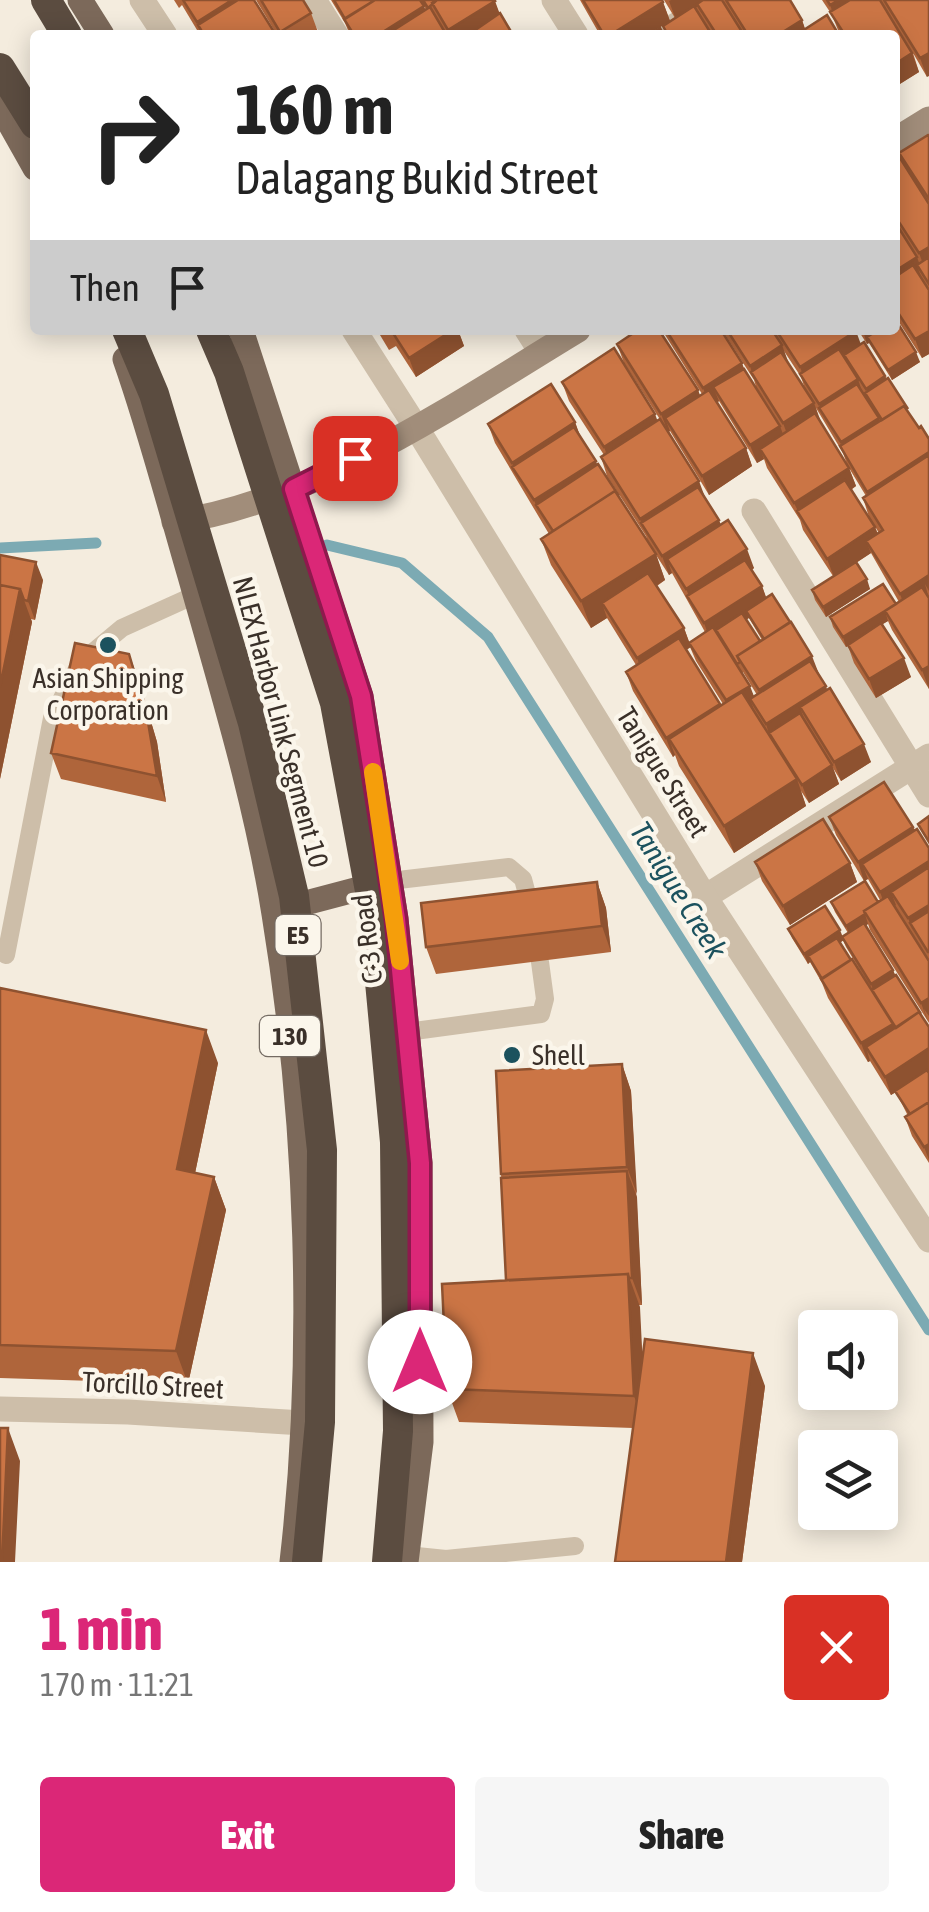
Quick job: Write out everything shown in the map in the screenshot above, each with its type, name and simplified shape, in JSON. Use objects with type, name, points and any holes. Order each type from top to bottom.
[{"type":"highway","points":[[46,0],[64,30]]},
{"type":"highway","points":[[0,68],[30,116]]},
{"type":"highway","name":"NLEX Harbor Link Segment 10","points":[[129,335],[154,394],[247,704],[294,896],[322,1150],[320,1422],[307,1562]]},
{"type":"highway","name":"NLEX Harbor Link Segment 10","points":[[213,335],[230,372],[335,703],[372,907],[395,1142],[400,1560]]},
{"type":"main road","points":[[80,0],[99,30]]},
{"type":"main road","points":[[0,106],[30,159]]},
{"type":"main road","points":[[900,137],[929,119]]},
{"type":"main road","name":"130","points":[[116,335],[144,413],[236,739],[274,911],[300,1147],[303,1423],[292,1562]]},
{"type":"main road","name":"C-3 Road","points":[[242,335],[361,696],[390,881],[420,1163],[421,1442],[400,1560]]},
{"type":"main road","points":[[174,522],[234,510],[294,489],[416,427],[534,341]]},
{"type":"main road","points":[[274,911],[390,881]]},
{"type":"street","points":[[142,0],[162,30]]},
{"type":"street","points":[[314,0],[333,30]]},
{"type":"street","points":[[554,0],[573,30]]},
{"type":"street","points":[[668,30],[716,0]]},
{"type":"street","name":"Tanigue Street","points":[[357,335],[705,897],[929,1240]]},
{"type":"street","points":[[754,511],[920,762],[929,795]]},
{"type":"street","points":[[705,897],[920,762]]},
{"type":"street","name":"Torcillo Street","points":[[0,1409],[303,1423]]},
{"type":"lane","points":[[6,955],[52,718],[80,662],[122,628],[195,596]]},
{"type":"lane","points":[[390,881],[509,867],[522,878],[534,918]]},
{"type":"lane","points":[[407,1032],[541,1014],[544,999],[540,962]]},
{"type":"lane","points":[[400,1560],[575,1546]]},
{"type":"building","points":[[183,0],[232,0],[197,22]]},
{"type":"building","points":[[238,0],[254,0],[273,30],[201,30],[198,25]]},
{"type":"building","points":[[261,0],[303,0],[311,13],[279,30]]},
{"type":"building","points":[[334,0],[375,0],[345,19]]},
{"type":"building","points":[[375,0],[420,0],[424,6],[386,30],[351,30],[344,19]]},
{"type":"building","points":[[583,0],[663,2],[618,30],[601,30]]},
{"type":"building","points":[[703,0],[722,0],[741,30],[714,30],[697,4]]},
{"type":"building","points":[[726,0],[790,0],[802,20],[786,30],[745,30]]},
{"type":"building","points":[[850,0],[880,0],[898,30],[842,30],[830,12]]},
{"type":"building","points":[[884,0],[929,0],[929,53],[920,58]]},
{"type":"building","points":[[495,1],[448,30],[432,3]]},
{"type":"building","points":[[694,6],[709,30],[665,30],[663,26]]},
{"type":"building","points":[[430,7],[444,30],[394,30]]},
{"type":"building","points":[[500,13],[510,30],[475,30]]},
{"type":"building","points":[[827,15],[836,30],[804,30]]},
{"type":"building","points":[[900,33],[912,53],[900,61]]},
{"type":"building","points":[[929,136],[929,199],[900,155]]},
{"type":"building","points":[[900,158],[929,204],[929,247],[919,253],[900,224]]},
{"type":"building","points":[[900,230],[917,257],[900,268]]},
{"type":"building","points":[[929,257],[929,284],[917,265]]},
{"type":"building","points":[[913,265],[929,290],[929,331],[915,339],[900,316],[900,274]]},
{"type":"building","points":[[900,327],[916,352],[888,370],[867,337],[900,335]]},
{"type":"building","points":[[394,335],[445,335],[409,358]]},
{"type":"building","points":[[630,335],[662,335],[698,390],[661,414],[617,344]]},
{"type":"building","points":[[669,335],[724,335],[742,363],[703,388]]},
{"type":"building","points":[[730,335],[775,335],[782,345],[750,366]]},
{"type":"building","points":[[779,335],[850,335],[800,367]]},
{"type":"building","points":[[864,342],[885,376],[866,389],[844,355]]},
{"type":"building","points":[[614,348],[655,414],[604,447],[562,382]]},
{"type":"building","points":[[839,349],[858,379],[819,404],[800,374]]},
{"type":"building","points":[[781,352],[814,403],[783,423],[751,372]]},
{"type":"building","points":[[744,369],[780,426],[750,445],[713,387]]},
{"type":"building","points":[[888,378],[908,409],[904,406],[882,420],[865,393]]},
{"type":"building","points":[[551,384],[575,422],[512,463],[488,424]]},
{"type":"building","points":[[857,384],[879,418],[841,442],[819,408]]},
{"type":"building","points":[[709,390],[746,448],[702,476],[665,418]]},
{"type":"building","points":[[904,406],[929,439],[929,452],[867,492],[840,446]]},
{"type":"building","points":[[815,413],[849,468],[794,503],[760,449]]},
{"type":"building","points":[[660,419],[699,481],[640,519],[601,457]]},
{"type":"building","points":[[574,427],[596,461],[534,500],[512,467]]},
{"type":"building","points":[[929,455],[929,575],[900,594],[866,541],[883,530],[863,498]]},
{"type":"building","points":[[598,464],[619,496],[615,491],[553,531],[536,505]]},
{"type":"building","points":[[845,480],[875,527],[827,559],[797,511]]},
{"type":"building","points":[[698,487],[719,520],[662,556],[641,523]]},
{"type":"building","points":[[615,491],[656,554],[581,601],[541,539]]},
{"type":"building","points":[[728,520],[747,549],[686,589],[667,559]]},
{"type":"building","points":[[0,555],[36,562],[28,601],[20,589],[0,585]]},
{"type":"building","points":[[745,560],[762,586],[704,623],[687,596]]},
{"type":"building","points":[[856,562],[867,579],[823,607],[812,590]]},
{"type":"building","points":[[648,573],[684,628],[637,658],[602,603]]},
{"type":"building","points":[[883,584],[896,604],[843,637],[830,617]]},
{"type":"building","points":[[0,585],[20,589],[0,687]]},
{"type":"building","points":[[922,587],[929,598],[929,666],[922,670],[885,611]]},
{"type":"building","points":[[772,594],[790,622],[764,639],[746,611]]},
{"type":"building","points":[[742,613],[760,641],[737,656],[737,664],[716,630]]},
{"type":"building","points":[[791,622],[812,656],[759,690],[737,656]]},
{"type":"building","points":[[881,623],[904,658],[869,679],[848,645]]},
{"type":"building","points":[[713,627],[750,686],[726,700],[689,643]]},
{"type":"building","points":[[679,638],[720,704],[666,738],[626,672]]},
{"type":"building","points":[[75,643],[129,654],[147,716],[157,776],[51,753]]},
{"type":"building","points":[[810,661],[826,686],[766,724],[750,699]]},
{"type":"building","points":[[830,688],[864,744],[834,762],[800,707]]},
{"type":"building","points":[[742,692],[797,779],[724,826],[669,739]]},
{"type":"building","points":[[800,713],[832,765],[802,785],[769,733]]},
{"type":"building","points":[[884,782],[913,827],[858,862],[829,817]]},
{"type":"building","points":[[929,816],[929,842],[918,824]]},
{"type":"building","points":[[823,819],[850,863],[783,906],[755,862]]},
{"type":"building","points":[[917,829],[929,848],[929,861],[880,892],[862,864]]},
{"type":"building","points":[[929,867],[929,905],[908,918],[891,892]]},
{"type":"building","points":[[865,881],[878,902],[846,926],[831,902]]},
{"type":"building","points":[[597,882],[602,926],[426,947],[421,903]]},
{"type":"building","points":[[888,896],[929,961],[929,998],[921,1003],[864,911]]},
{"type":"building","points":[[825,906],[840,930],[804,954],[788,929]]},
{"type":"building","points":[[929,911],[929,952],[928,952],[910,923]]},
{"type":"building","points":[[864,923],[893,970],[871,984],[842,937]]},
{"type":"building","points":[[837,938],[851,960],[822,979],[808,956]]},
{"type":"building","points":[[852,959],[893,1024],[861,1043],[821,979]]},
{"type":"building","points":[[896,975],[921,1014],[896,1028],[872,990]]},
{"type":"building","points":[[0,988],[206,1030],[177,1169],[214,1177],[176,1351],[0,1345]]},
{"type":"building","points":[[919,1012],[929,1027],[929,1048],[885,1077],[866,1047]]},
{"type":"building","points":[[622,1064],[627,1167],[501,1174],[496,1071]]},
{"type":"building","points":[[927,1070],[929,1102],[910,1114],[895,1091]]},
{"type":"building","points":[[929,1102],[929,1144],[924,1147],[905,1117]]},
{"type":"building","points":[[627,1171],[632,1278],[628,1274],[506,1280],[501,1178]]},
{"type":"building","points":[[628,1274],[634,1396],[447,1389],[442,1284]]},
{"type":"building","points":[[645,1339],[753,1353],[726,1562],[615,1562]]},
{"type":"building","points":[[0,1428],[8,1428],[2,1562],[0,1562]]},
{"type":"waterway","name":"Tanigue Creek","points":[[0,548],[96,543]]},
{"type":"waterway","name":"Tanigue Creek","points":[[327,545],[402,563],[488,637],[929,1330]]},
{"type":"slow traffic","points":[[373,772],[400,961]]},
{"type":"place","name":"Asian Shipping Corporation","points":[[108,645]]},
{"type":"place","name":"Shell","points":[[512,1055]]},
{"type":"route","points":[[355,458],[294,489],[361,696],[396,919],[420,1163],[420,1362]]}]
